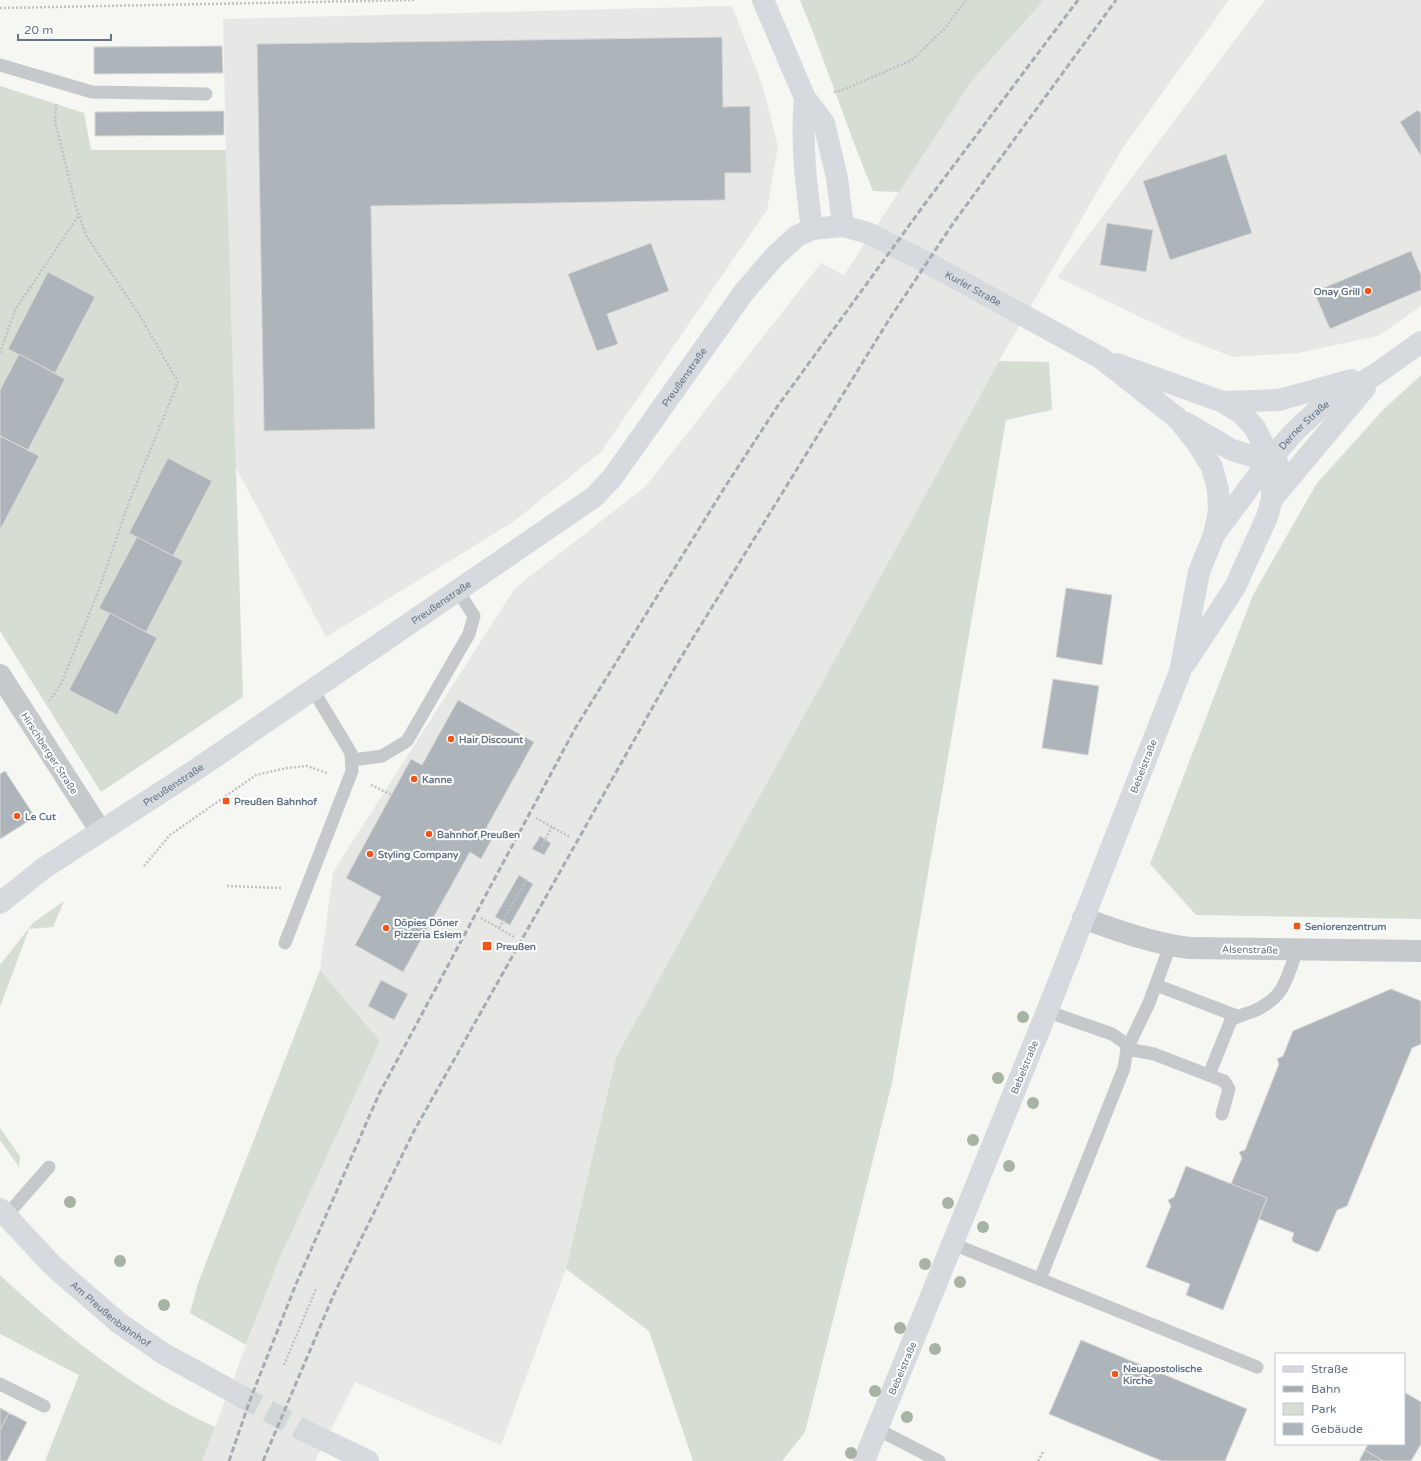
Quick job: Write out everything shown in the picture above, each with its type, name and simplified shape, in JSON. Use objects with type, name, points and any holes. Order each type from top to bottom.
[{"type":"main road","points":[[763,0],[805,98],[824,123],[837,178],[842,226]]},
{"type":"main road","points":[[805,98],[802,128],[805,178],[812,229]]},
{"type":"main road","name":"Kurler Straße","points":[[812,229],[842,226],[868,233],[926,262],[1101,358],[1223,402],[1242,414],[1255,428],[1264,446],[1268,462]]},
{"type":"main road","name":"Preußenstraße","points":[[0,903],[44,868],[100,830],[197,769],[594,497],[612,478],[744,292],[775,256],[797,236],[812,229]]},
{"type":"main road","name":"Derner Straße","points":[[1304,460],[1288,466],[1268,462],[1295,431],[1322,406],[1376,374],[1421,342]]},
{"type":"main road","name":"Kurler Straße","points":[[1101,358],[1177,418],[1197,443],[1212,467],[1218,490],[1219,511],[1214,534]]},
{"type":"main road","name":"Derner Straße","points":[[1223,402],[1279,400],[1376,374]]},
{"type":"main road","name":"Derner Straße","points":[[1272,499],[1376,374]]},
{"type":"main road","points":[[1177,418],[1232,450],[1268,462],[1214,534]]},
{"type":"main road","name":"Bebelstraße","points":[[1180,672],[1235,587],[1267,517],[1272,499],[1272,480],[1268,462]]},
{"type":"main road","name":"Bebelstraße","points":[[864,1461],[953,1244],[1180,672],[1199,572],[1214,534]]},
{"type":"main road","name":"Am Preußenbahnhof","points":[[3,1213],[53,1266],[119,1323],[164,1354],[239,1395]]},
{"type":"main road","points":[[307,1432],[368,1461]]},
{"type":"street","name":"Hirschberger Straße","points":[[0,675],[31,726],[100,830]]},
{"type":"street","name":"Alsenstraße","points":[[1083,918],[1137,937],[1170,946],[1189,948],[1421,951]]},
{"type":"lane","points":[[0,65],[57,83],[92,92],[206,94]]},
{"type":"lane","points":[[353,760],[382,756],[407,741],[469,634],[474,616],[458,591]]},
{"type":"lane","points":[[285,943],[352,771],[353,760],[351,753],[313,690]]},
{"type":"lane","points":[[1040,1279],[1124,1068],[1127,1049],[1149,1003],[1170,946]]},
{"type":"lane","points":[[1209,1076],[1231,1020],[1271,1002],[1282,991],[1297,950]]},
{"type":"lane","points":[[1156,985],[1237,1016]]},
{"type":"lane","points":[[1046,1011],[1112,1034],[1125,1042],[1127,1049]]},
{"type":"lane","points":[[1127,1049],[1154,1054],[1224,1081],[1229,1089],[1222,1114]]},
{"type":"lane","points":[[3,1213],[49,1167]]},
{"type":"lane","points":[[953,1244],[1257,1367]]},
{"type":"lane","points":[[0,1384],[44,1406]]},
{"type":"lane","points":[[877,1429],[939,1461]]},
{"type":"path","points":[[0,8],[416,0]]},
{"type":"path","points":[[805,98],[845,89],[912,60],[945,28],[966,0]]},
{"type":"path","points":[[31,726],[61,684],[98,592],[129,502],[178,382],[139,314],[87,236],[79,215],[55,121],[57,83]]},
{"type":"path","points":[[0,353],[15,310],[79,215]]},
{"type":"path","points":[[144,866],[170,835],[256,775],[287,768],[307,766],[349,780],[368,783],[392,795]]},
{"type":"path","points":[[536,818],[570,837]]},
{"type":"path","points":[[542,846],[552,827]]},
{"type":"path","points":[[499,928],[527,879]]},
{"type":"path","points":[[227,886],[266,887]]},
{"type":"path","points":[[482,918],[514,937]]},
{"type":"path","points":[[284,1365],[316,1289]]},
{"type":"path","points":[[1038,1461],[1043,1452]]},
{"type":"shaded area","points":[[1044,0],[1229,0],[1122,149],[999,361],[616,1057],[566,1269],[501,1445],[355,1382],[315,1461],[202,1461],[278,1262],[380,1041],[320,970],[333,872],[515,588],[645,487],[821,263],[844,275],[971,82]]},
{"type":"shaded area","points":[[1265,0],[1421,0],[1421,306],[1378,336],[1298,353],[1233,357],[1184,338],[1057,277]]},
{"type":"shaded area","points":[[732,6],[763,87],[778,146],[767,210],[601,452],[513,522],[326,637],[233,462],[223,19]]},
{"type":"green space","points":[[800,0],[1044,0],[971,82],[899,192],[873,191]]},
{"type":"green space","points":[[0,86],[84,113],[91,150],[226,150],[243,697],[101,792],[0,631]]},
{"type":"green space","points":[[999,361],[1049,362],[1052,410],[1006,420],[892,1083],[805,1432],[782,1461],[693,1461],[649,1331],[566,1269],[616,1057]]},
{"type":"green space","points":[[1421,375],[1421,919],[1196,915],[1150,864],[1253,595],[1317,483],[1383,410]]},
{"type":"green space","points":[[64,901],[53,927],[29,929],[0,1007],[0,965],[33,923]]},
{"type":"green space","points":[[320,970],[380,1041],[278,1262],[246,1345],[190,1313],[198,1283]]},
{"type":"green space","points":[[0,1128],[20,1156],[19,1167],[0,1140]]},
{"type":"green space","points":[[0,1275],[49,1319],[102,1360],[129,1379],[185,1413],[215,1427],[202,1461],[45,1461],[79,1375],[0,1334]]},
{"type":"building","points":[[722,37],[723,107],[750,106],[751,173],[725,173],[725,200],[371,206],[375,429],[264,431],[257,44]]},
{"type":"building","points":[[222,46],[223,73],[94,74],[94,47]]},
{"type":"building","points":[[1418,110],[1421,114],[1421,156],[1400,122]]},
{"type":"building","points":[[224,111],[224,135],[95,136],[95,112]]},
{"type":"building","points":[[1226,154],[1252,233],[1170,260],[1143,181]]},
{"type":"building","points":[[1107,223],[1153,230],[1146,272],[1100,265]]},
{"type":"building","points":[[651,243],[669,291],[607,314],[618,344],[597,351],[568,274]]},
{"type":"building","name":"Onay Grill","points":[[1411,251],[1421,275],[1421,290],[1330,329],[1314,292]]},
{"type":"building","points":[[48,272],[95,297],[55,373],[8,349]]},
{"type":"building","points":[[19,354],[65,379],[28,450],[0,436],[0,390]]},
{"type":"building","points":[[0,436],[39,456],[0,530]]},
{"type":"building","points":[[168,458],[212,481],[173,556],[129,533]]},
{"type":"building","points":[[137,537],[183,561],[146,632],[99,608]]},
{"type":"building","points":[[1066,588],[1112,595],[1102,665],[1056,657]]},
{"type":"building","points":[[110,613],[157,638],[117,715],[69,690]]},
{"type":"building","points":[[1053,679],[1099,686],[1088,755],[1042,748]]},
{"type":"building","name":"Bahnhof Preußen","points":[[458,700],[534,742],[484,832],[493,837],[481,859],[470,852],[403,972],[355,945],[381,897],[346,878],[411,759],[422,765]]},
{"type":"building","points":[[5,771],[35,817],[0,839],[0,774]]},
{"type":"building","points":[[540,836],[551,843],[544,855],[532,849]]},
{"type":"building","points":[[519,875],[533,884],[510,925],[495,917]]},
{"type":"building","points":[[381,980],[408,994],[394,1020],[368,1006]]},
{"type":"building","points":[[1391,989],[1421,1001],[1421,1044],[1412,1048],[1347,1206],[1337,1210],[1320,1250],[1317,1252],[1293,1242],[1292,1239],[1294,1233],[1259,1219],[1267,1198],[1231,1184],[1242,1158],[1239,1152],[1245,1150],[1279,1064],[1277,1059],[1283,1056],[1293,1031]]},
{"type":"building","points":[[1186,1166],[1267,1198],[1223,1310],[1186,1295],[1190,1284],[1146,1267],[1171,1206],[1168,1200],[1174,1197]]},
{"type":"building","name":"Neuapostolische Kirche","points":[[1081,1340],[1247,1409],[1225,1461],[1162,1461],[1049,1414]]},
{"type":"building","points":[[1405,1393],[1421,1402],[1421,1444],[1411,1461],[1383,1461],[1365,1450],[1368,1445],[1405,1445]]},
{"type":"building","points":[[0,1408],[9,1413],[0,1430]]},
{"type":"building","points":[[9,1413],[27,1422],[7,1461],[0,1461],[0,1430]]},
{"type":"building","points":[[1365,1450],[1383,1461],[1359,1461]]},
{"type":"tunnel","points":[[239,1395],[307,1432]]},
{"type":"railway","points":[[229,1461],[250,1400],[296,1284],[379,1094],[576,727],[725,487],[777,407],[924,205],[1078,0]]},
{"type":"railway","points":[[263,1461],[334,1294],[414,1131],[677,664],[890,318],[954,222],[1116,0]]},
{"type":"place","name":"Onay Grill","points":[[1368,291]]},
{"type":"place","name":"Hair Discount","points":[[451,739]]},
{"type":"place","name":"Kanne","points":[[414,779]]},
{"type":"place","name":"Preußen Bahnhof","points":[[226,801]]},
{"type":"place","name":"Le Cut","points":[[17,816]]},
{"type":"place","name":"Bahnhof Preußen","points":[[429,834]]},
{"type":"place","name":"Styling Company","points":[[370,854]]},
{"type":"place","name":"Seniorenzentrum","points":[[1297,926]]},
{"type":"place","name":"Döpies Döner Pizzeria Eslem","points":[[386,928]]},
{"type":"place","name":"Preußen","points":[[487,946]]},
{"type":"place","name":"Neuapostolische Kirche","points":[[1115,1374]]}]
